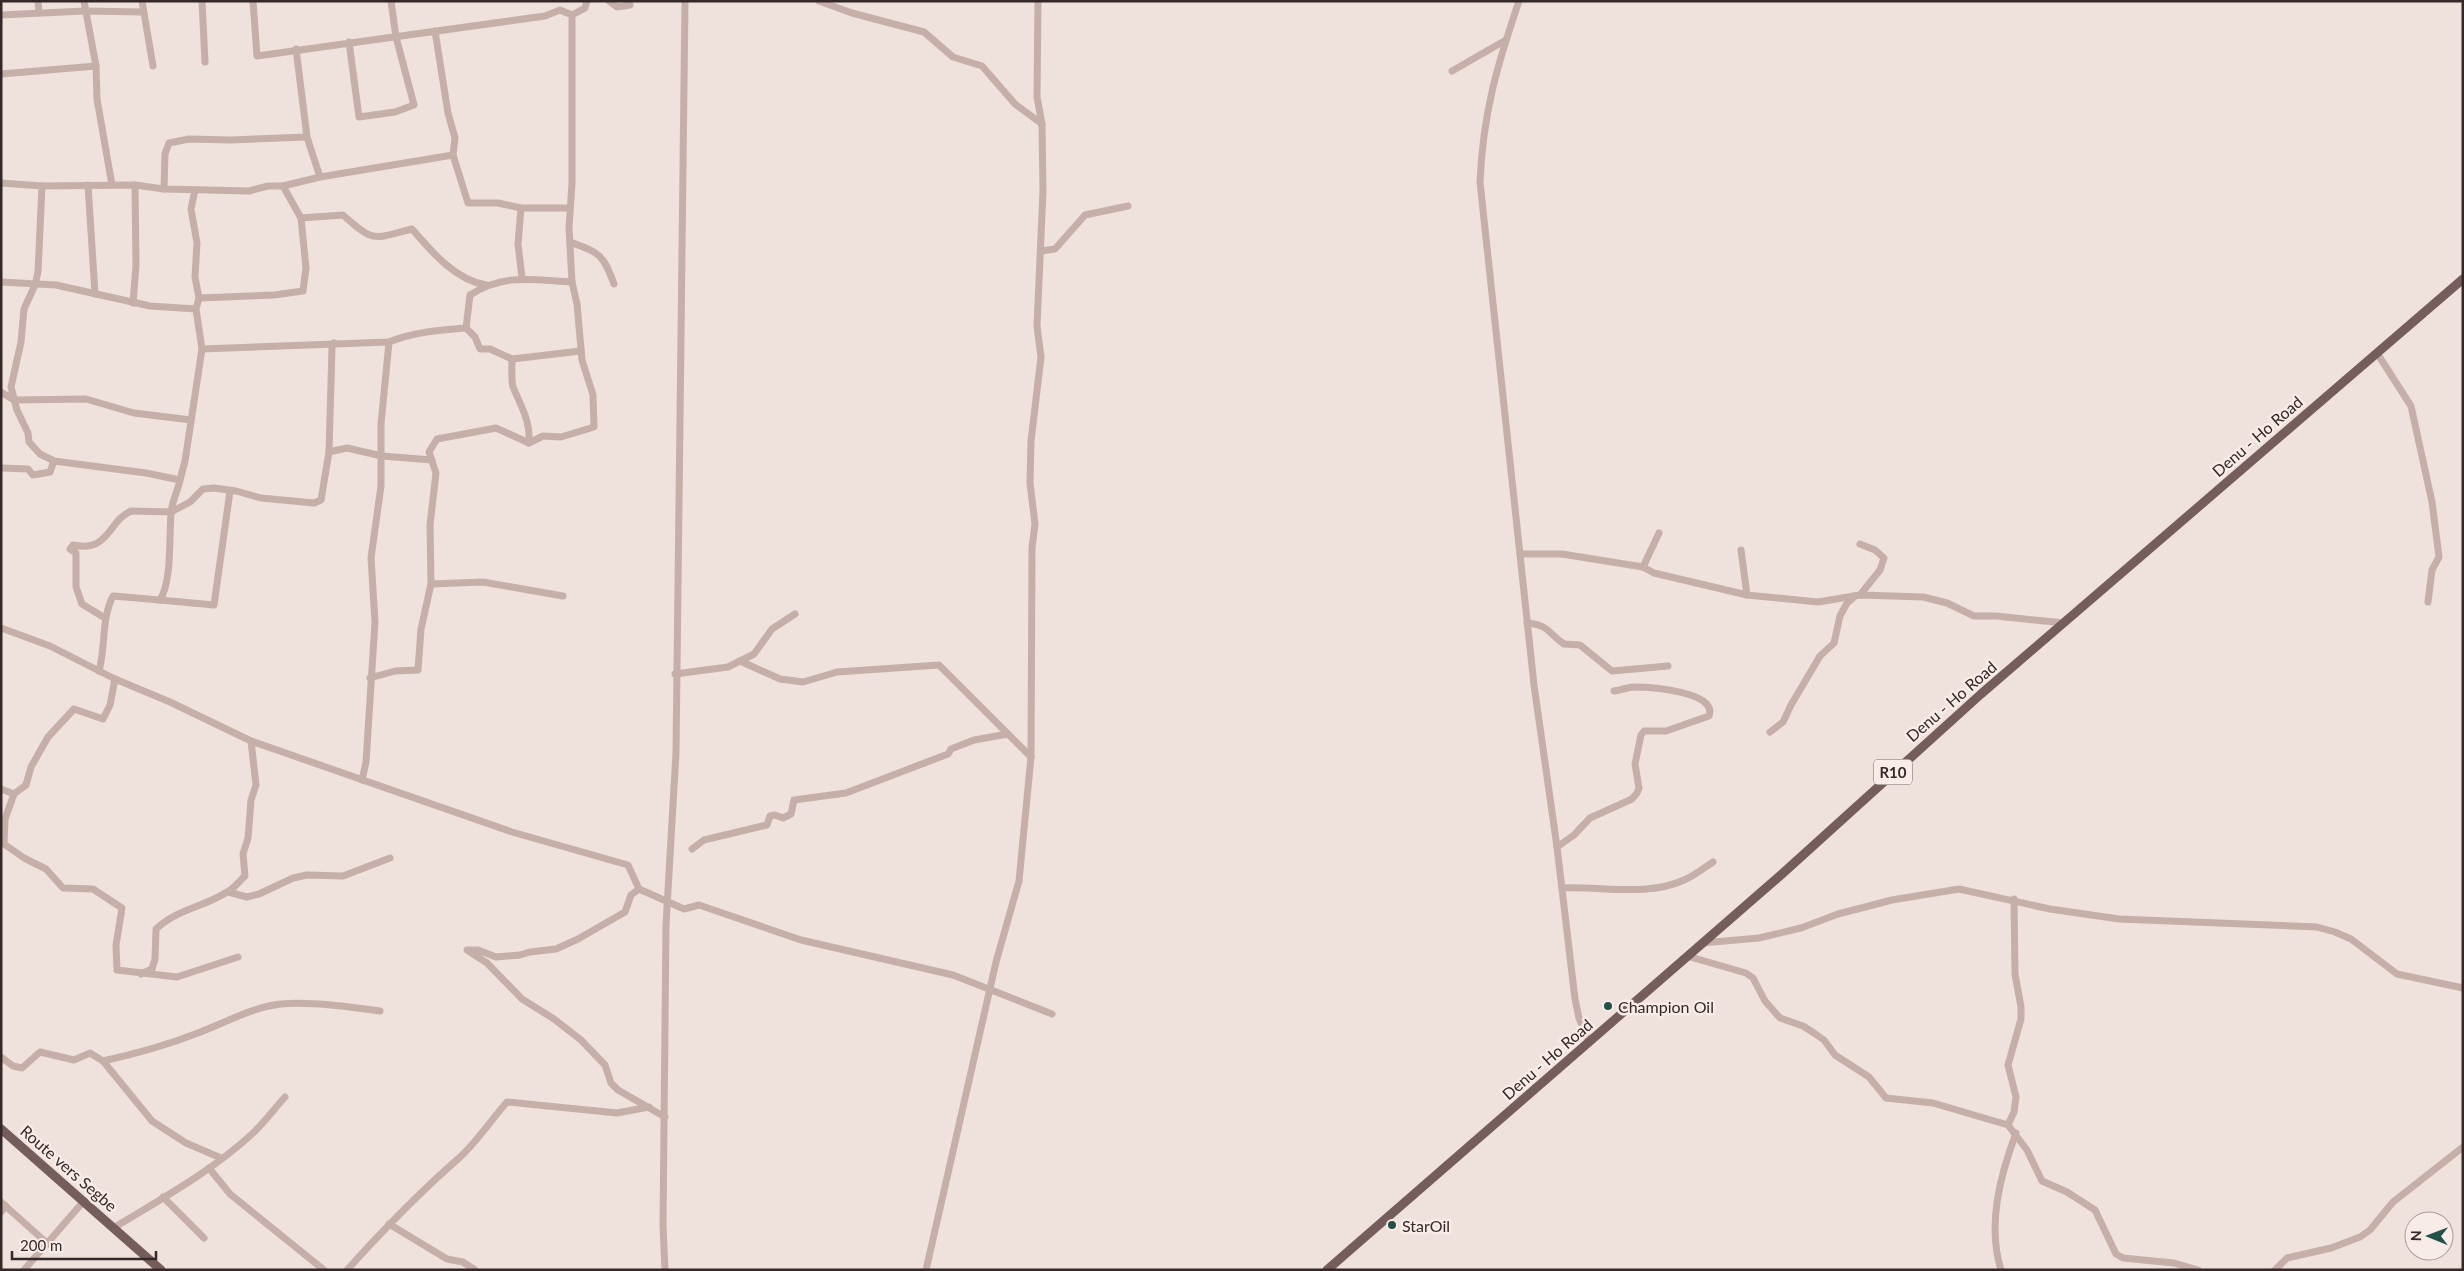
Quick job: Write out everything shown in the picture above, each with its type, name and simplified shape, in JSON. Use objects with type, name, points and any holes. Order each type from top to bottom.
[{"type":"main road","name":"Denu - Ho Road","points":[[1327,1270],[1782,874],[1915,752],[2463,279]]},
{"type":"main road","name":"Route vers Segbe","points":[[2,1131],[161,1270]]},
{"type":"street","points":[[38,1],[39,13]]},
{"type":"street","points":[[84,1],[84,11],[96,66],[97,99],[112,185]]},
{"type":"street","points":[[142,1],[153,66]]},
{"type":"street","points":[[202,1],[205,62]]},
{"type":"street","points":[[252,1],[257,56],[296,49],[545,16],[560,10],[572,15]]},
{"type":"street","points":[[349,42],[359,117],[395,112],[414,105],[396,37],[391,1]]},
{"type":"street","points":[[558,1],[560,10]]},
{"type":"street","points":[[572,15],[585,8],[587,1]]},
{"type":"street","points":[[609,1],[617,7],[630,5]]},
{"type":"street","points":[[665,1270],[663,1226],[667,902],[676,753],[675,674],[685,1]]},
{"type":"street","points":[[819,1],[852,13],[924,32],[953,57],[982,66],[1015,104],[1042,124]]},
{"type":"street","points":[[926,1270],[989,990],[1020,880],[1031,757],[1032,548],[1035,524],[1031,499],[1031,441],[1041,357],[1037,326],[1041,251],[1042,124],[1037,97],[1038,1]]},
{"type":"street","points":[[1520,1],[1490,94],[1485,119],[1480,182],[1527,623],[1575,999],[1579,1018],[1589,1043]]},
{"type":"street","points":[[1,15],[84,11],[143,12]]},
{"type":"street","points":[[529,443],[543,436],[561,437],[594,427],[593,396],[581,351],[577,304],[572,282],[570,208],[572,15]]},
{"type":"street","points":[[434,31],[448,113],[455,138],[453,155],[468,203],[498,204],[521,208],[570,208]]},
{"type":"street","points":[[1452,71],[1506,40]]},
{"type":"street","points":[[296,49],[307,137],[320,177]]},
{"type":"street","points":[[1,74],[96,66]]},
{"type":"street","points":[[164,188],[165,154],[169,143],[188,139],[231,140],[307,137]]},
{"type":"street","points":[[1,183],[42,186],[135,185],[195,190],[249,191],[268,186],[283,186],[320,177],[453,155]]},
{"type":"street","points":[[88,185],[95,294]]},
{"type":"street","points":[[133,303],[136,265],[135,185]]},
{"type":"street","points":[[42,186],[35,285],[24,309],[21,342],[10,388],[28,433],[28,442],[40,454],[54,461],[146,473],[180,480]]},
{"type":"street","points":[[199,298],[274,296],[304,291],[306,268],[301,218],[283,186]]},
{"type":"street","points":[[160,600],[164,594],[168,570],[171,512],[180,480],[202,349],[196,309],[199,298],[194,278],[197,243],[191,209],[195,190]]},
{"type":"street","points":[[1041,251],[1055,249],[1086,215],[1128,206]]},
{"type":"street","points":[[521,208],[518,244],[522,278]]},
{"type":"street","points":[[301,218],[343,215],[366,236],[383,237],[412,229],[443,264],[477,283],[486,285]]},
{"type":"street","points":[[570,242],[589,249],[605,261],[614,284]]},
{"type":"street","points":[[572,282],[522,278],[486,285],[470,295],[466,328],[474,337],[480,349],[490,348],[512,359],[581,351]]},
{"type":"street","points":[[1,282],[56,285],[133,303],[196,309]]},
{"type":"street","points":[[202,349],[389,342],[406,335],[466,328]]},
{"type":"street","points":[[362,780],[366,762],[375,622],[371,558],[381,486],[381,424],[389,342]]},
{"type":"street","points":[[105,618],[82,604],[76,587],[76,553],[70,549],[72,545],[86,548],[107,537],[126,514],[132,511],[171,512],[190,502],[203,489],[230,491],[261,498],[314,503],[321,500],[329,452],[332,347],[334,343]]},
{"type":"street","points":[[2376,353],[2412,406],[2432,502],[2439,557],[2432,570],[2428,602]]},
{"type":"street","points":[[512,359],[513,385],[521,401],[530,430],[529,443]]},
{"type":"street","points":[[1,392],[10,388]]},
{"type":"street","points":[[1,392],[14,400],[86,399],[134,413],[191,420]]},
{"type":"street","points":[[370,678],[395,671],[418,670],[421,629],[430,584],[430,525],[436,473],[429,452],[437,439],[496,428],[529,443]]},
{"type":"street","points":[[329,452],[347,448],[382,456],[432,460]]},
{"type":"street","points":[[1,468],[28,469],[33,476],[50,472],[54,461]]},
{"type":"street","points":[[99,671],[104,643],[105,618],[113,596],[214,605],[230,491]]},
{"type":"street","points":[[1643,567],[1659,533]]},
{"type":"street","points":[[1770,732],[1783,722],[1790,705],[1820,656],[1834,643],[1840,616],[1846,603],[1858,595],[1880,570],[1884,558],[1875,550],[1860,544]]},
{"type":"street","points":[[1741,550],[1747,595]]},
{"type":"street","points":[[1520,554],[1562,554],[1643,567],[1654,572],[1747,595],[1818,602],[1858,595],[1923,597],[1946,603],[1974,616],[1996,616],[2064,624]]},
{"type":"street","points":[[430,584],[483,582],[564,596]]},
{"type":"street","points":[[675,674],[728,667],[754,654],[772,629],[795,614]]},
{"type":"street","points":[[1527,623],[1540,624],[1548,628],[1564,644],[1580,646],[1612,672],[1668,666]]},
{"type":"street","points":[[1,628],[50,646],[115,679],[170,702],[251,741],[512,832],[628,865],[639,889],[684,909],[698,905],[801,940],[953,976],[1052,1014]]},
{"type":"street","points":[[740,661],[780,679],[803,682],[837,672],[938,665],[1031,757]]},
{"type":"street","points":[[115,679],[110,705],[102,719],[74,710],[48,737],[31,767],[26,785],[14,794],[5,819],[4,844],[24,858],[46,869],[63,888],[93,889],[122,908],[116,945],[117,970],[178,977],[238,958]]},
{"type":"street","points":[[1557,847],[1574,836],[1590,818],[1632,799],[1637,793],[1639,788],[1635,764],[1641,735],[1644,731],[1666,731],[1709,716],[1710,712],[1710,706],[1705,701],[1678,691],[1633,687],[1614,691]]},
{"type":"street","points":[[692,849],[704,840],[767,825],[770,816],[775,815],[783,818],[791,814],[794,800],[846,793],[948,754],[951,748],[974,740],[1008,734]]},
{"type":"street","points":[[141,974],[152,969],[155,959],[156,929],[166,920],[187,908],[228,892],[245,876],[243,854],[248,838],[250,800],[256,785],[251,741]]},
{"type":"street","points":[[1,789],[14,794]]},
{"type":"street","points":[[228,892],[247,897],[253,896],[293,878],[307,875],[343,876],[390,858]]},
{"type":"street","points":[[1562,888],[1591,887],[1633,890],[1674,884],[1685,880],[1713,862]]},
{"type":"street","points":[[639,889],[631,895],[625,912],[578,939],[556,949],[530,952],[520,956],[496,957],[478,950],[468,948],[467,950],[486,963],[522,999],[554,1019],[581,1040],[605,1066],[611,1083],[618,1090],[665,1117]]},
{"type":"street","points":[[1702,943],[1759,938],[1801,928],[1838,914],[1892,900],[1941,890],[1959,889],[2058,910],[2118,919],[2317,927],[2351,939],[2397,974],[2463,988]]},
{"type":"street","points":[[2008,1125],[2014,1112],[2016,1098],[2008,1065],[2021,1019],[2021,1007],[2015,974],[2014,900]]},
{"type":"street","points":[[1687,956],[1746,973],[1753,978],[1765,1001],[1780,1018],[1803,1026],[1824,1040],[1835,1055],[1869,1077],[1886,1098],[1933,1103],[2008,1125],[2016,1133],[2034,1162],[2042,1181],[2066,1192],[2095,1210],[2116,1254],[2123,1258],[2188,1266],[2198,1270]]},
{"type":"street","points":[[103,1061],[136,1054],[196,1034],[251,1012],[281,1004],[357,1007],[380,1011]]},
{"type":"street","points":[[1,1057],[13,1066],[22,1068],[40,1052],[74,1060],[90,1053],[103,1061],[152,1122],[186,1143],[220,1158]]},
{"type":"street","points":[[114,1227],[209,1168],[253,1133],[285,1097]]},
{"type":"street","points":[[347,1270],[389,1224],[447,1167],[460,1157],[506,1102],[616,1113],[649,1107]]},
{"type":"street","points":[[2001,1270],[1995,1242],[1998,1198],[2004,1166],[2016,1133]]},
{"type":"street","points":[[2275,1270],[2287,1258],[2331,1248],[2360,1237],[2370,1230],[2393,1202],[2463,1147]]},
{"type":"street","points":[[209,1168],[230,1194],[324,1270]]},
{"type":"street","points":[[163,1197],[204,1238]]},
{"type":"street","points":[[24,1270],[83,1202]]},
{"type":"street","points":[[3,1207],[48,1244]]},
{"type":"street","points":[[389,1224],[447,1259],[464,1262],[475,1270]]},
{"type":"place","name":"Champion Oil","points":[[1608,1006]]},
{"type":"place","name":"StarOil","points":[[1392,1225]]}]
